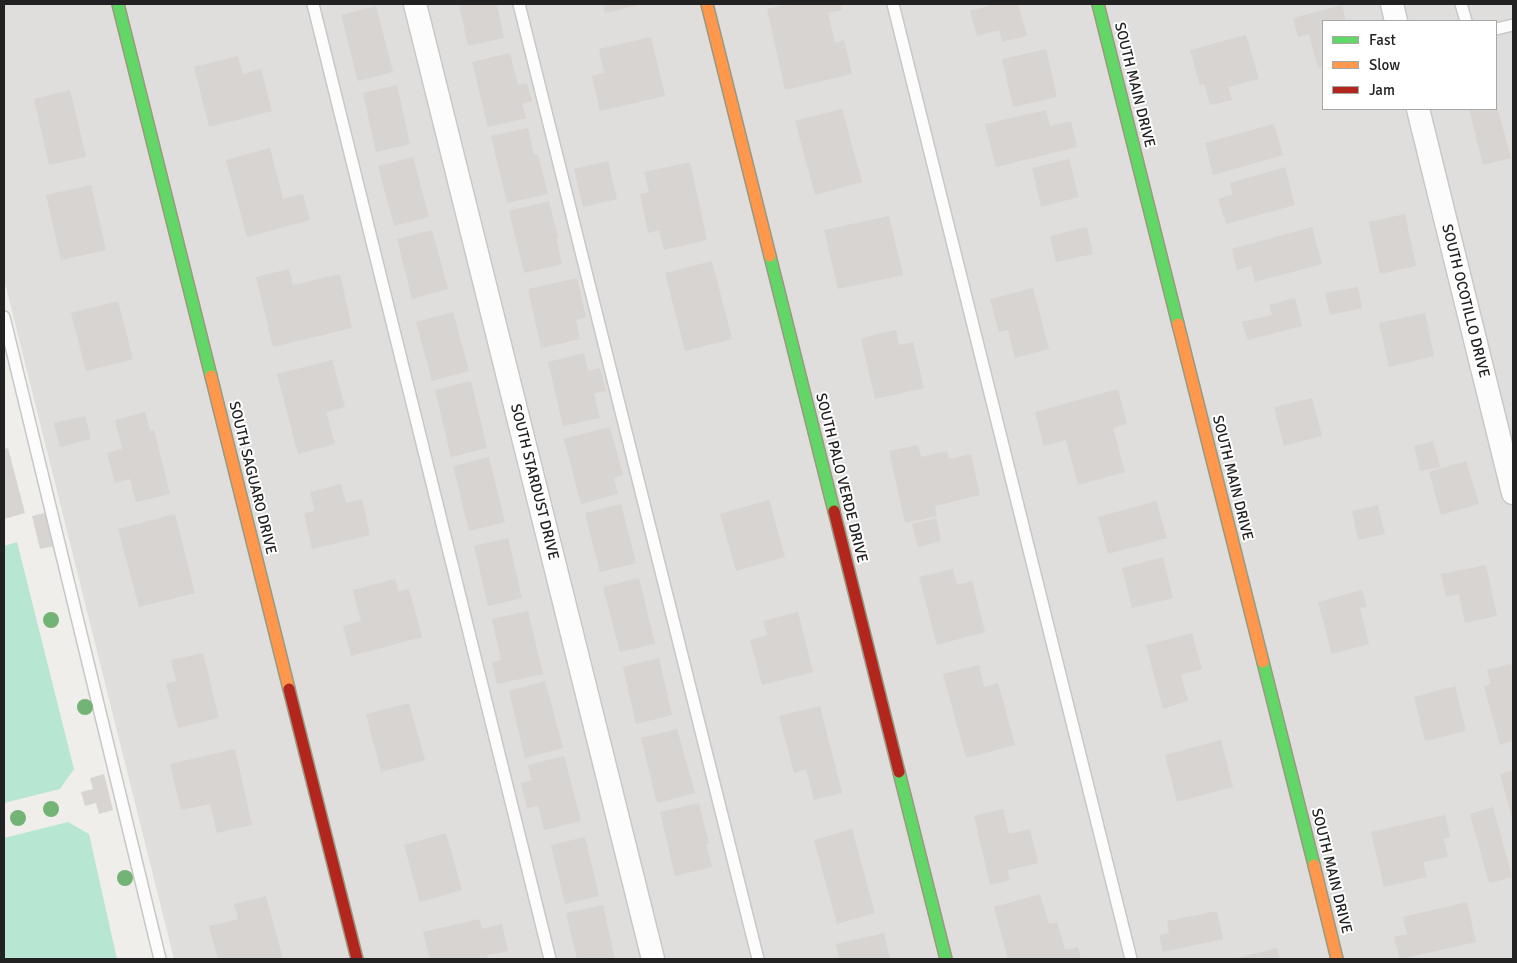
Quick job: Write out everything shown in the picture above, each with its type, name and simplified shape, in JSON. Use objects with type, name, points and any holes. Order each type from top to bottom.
[{"type":"street","name":"SOUTH SAGUARO DRIVE","points":[[118,4],[357,959]]},
{"type":"street","name":"SOUTH STARDUST DRIVE","points":[[415,4],[653,959]]},
{"type":"street","name":"SOUTH PALO VERDE DRIVE","points":[[707,4],[946,959]]},
{"type":"street","name":"SOUTH MAIN DRIVE","points":[[1098,4],[1337,959]]},
{"type":"street","points":[[1392,4],[1396,20]]},
{"type":"street","name":"SOUTH OCOTILLO DRIVE","points":[[1418,110],[1513,493]]},
{"type":"lane","points":[[312,4],[550,959]]},
{"type":"lane","points":[[519,4],[758,959]]},
{"type":"lane","points":[[893,4],[1131,959]]},
{"type":"lane","points":[[1461,4],[1466,20]]},
{"type":"lane","points":[[1497,29],[1513,25]]},
{"type":"lane","points":[[4,317],[160,959]]},
{"type":"shaded area","points":[[4,4],[1513,4],[1513,959],[174,959],[4,279]]},
{"type":"green space","points":[[17,542],[74,769],[60,789],[4,803],[4,546]]},
{"type":"green space","points":[[68,822],[89,834],[117,959],[4,959],[4,838]]},
{"type":"building","points":[[459,4],[497,4],[504,38],[468,46]]},
{"type":"building","points":[[603,4],[643,4],[605,13]]},
{"type":"building","points":[[790,4],[840,4],[842,10],[828,13],[835,43],[844,40],[852,74],[785,90],[767,9]]},
{"type":"building","points":[[995,4],[1018,4],[1027,36],[1002,42],[999,30],[977,36],[970,11]]},
{"type":"building","points":[[1342,5],[1346,20],[1322,20],[1322,66],[1318,68],[1309,34],[1298,37],[1293,18]]},
{"type":"building","points":[[376,6],[393,72],[358,81],[341,15]]},
{"type":"building","points":[[1246,35],[1259,79],[1228,87],[1232,100],[1210,105],[1204,84],[1200,85],[1190,50]]},
{"type":"building","points":[[651,37],[665,96],[600,111],[592,76],[604,73],[599,49]]},
{"type":"building","points":[[1046,49],[1057,97],[1013,107],[1002,59]]},
{"type":"building","points":[[510,53],[518,85],[527,83],[532,101],[522,104],[526,118],[488,127],[472,62]]},
{"type":"building","points":[[238,56],[243,74],[261,69],[272,111],[209,127],[194,67]]},
{"type":"building","points":[[397,85],[410,144],[376,152],[363,93]]},
{"type":"building","points":[[70,90],[86,157],[49,165],[34,99]]},
{"type":"building","points":[[1497,107],[1511,158],[1483,165],[1469,110],[1497,110]]},
{"type":"building","points":[[842,109],[862,182],[815,195],[795,121]]},
{"type":"building","points":[[1046,110],[1050,126],[1071,121],[1077,147],[996,167],[985,124]]},
{"type":"building","points":[[1274,124],[1283,155],[1213,175],[1205,143]]},
{"type":"building","points":[[528,128],[534,155],[538,154],[548,194],[507,203],[491,136]]},
{"type":"building","points":[[270,148],[283,199],[303,194],[310,220],[247,237],[226,160]]},
{"type":"building","points":[[413,157],[429,217],[394,226],[378,166]]},
{"type":"building","points":[[1069,159],[1079,197],[1041,207],[1032,168]]},
{"type":"building","points":[[608,161],[617,199],[583,207],[574,169]]},
{"type":"building","points":[[690,162],[707,240],[664,250],[659,230],[648,233],[640,194],[649,192],[644,172]]},
{"type":"building","points":[[1285,167],[1295,205],[1226,224],[1218,199],[1233,194],[1230,183]]},
{"type":"building","points":[[91,185],[106,250],[61,260],[46,195]]},
{"type":"building","points":[[549,201],[558,237],[556,238],[562,264],[524,273],[509,211]]},
{"type":"building","points":[[1405,214],[1416,266],[1380,274],[1369,222]]},
{"type":"building","points":[[889,216],[903,275],[838,289],[824,230]]},
{"type":"building","points":[[1087,227],[1093,254],[1056,262],[1050,236]]},
{"type":"building","points":[[1312,227],[1322,264],[1255,282],[1251,266],[1237,270],[1232,249]]},
{"type":"building","points":[[432,230],[448,289],[412,299],[397,239]]},
{"type":"building","points":[[712,261],[732,339],[685,351],[665,273]]},
{"type":"building","points":[[289,269],[293,285],[340,274],[352,328],[273,347],[256,277]]},
{"type":"building","points":[[577,278],[586,317],[576,320],[580,339],[541,348],[528,289]]},
{"type":"building","points":[[1358,287],[1362,308],[1330,315],[1325,293]]},
{"type":"building","points":[[1033,288],[1049,349],[1015,358],[1008,330],[999,332],[990,299]]},
{"type":"building","points":[[1295,298],[1302,326],[1248,340],[1242,322],[1272,315],[1269,305]]},
{"type":"building","points":[[118,301],[133,359],[86,371],[71,313]]},
{"type":"building","points":[[453,312],[469,371],[432,381],[416,322]]},
{"type":"building","points":[[1425,313],[1434,356],[1389,367],[1379,323]]},
{"type":"building","points":[[896,330],[899,345],[913,342],[924,388],[875,399],[861,338]]},
{"type":"building","points":[[584,353],[588,371],[600,368],[606,391],[594,393],[600,418],[563,426],[548,362]]},
{"type":"building","points":[[332,360],[345,407],[326,412],[335,444],[298,454],[277,374]]},
{"type":"building","points":[[471,381],[487,448],[451,457],[435,390]]},
{"type":"building","points":[[1118,389],[1127,424],[1113,428],[1125,472],[1078,485],[1066,440],[1044,446],[1035,412]]},
{"type":"building","points":[[1312,398],[1322,436],[1284,446],[1274,407]]},
{"type":"building","points":[[145,412],[150,431],[154,430],[170,494],[136,502],[130,479],[115,483],[107,453],[122,449],[115,420]]},
{"type":"building","points":[[85,416],[91,439],[60,447],[54,423]]},
{"type":"building","points":[[610,427],[623,475],[614,478],[618,494],[581,504],[564,439]]},
{"type":"building","points":[[1433,441],[1440,467],[1420,471],[1414,446]]},
{"type":"building","points":[[918,445],[921,457],[947,451],[949,459],[971,454],[980,495],[935,506],[937,516],[905,523],[889,451]]},
{"type":"building","points":[[8,448],[25,513],[4,519],[4,449]]},
{"type":"building","points":[[489,457],[505,522],[469,531],[453,466]]},
{"type":"building","points":[[1466,461],[1479,504],[1441,515],[1429,472]]},
{"type":"building","points":[[341,484],[346,503],[362,499],[370,535],[312,549],[304,513],[315,511],[310,492]]},
{"type":"building","points":[[769,500],[785,557],[736,571],[720,514]]},
{"type":"building","points":[[1156,501],[1167,538],[1108,554],[1098,517]]},
{"type":"building","points":[[621,504],[636,563],[600,572],[585,513]]},
{"type":"building","points":[[1378,505],[1385,534],[1358,540],[1352,511]]},
{"type":"building","points":[[45,513],[54,546],[40,549],[32,516]]},
{"type":"building","points":[[175,514],[195,593],[139,607],[118,529]]},
{"type":"building","points":[[936,518],[941,541],[918,547],[912,524]]},
{"type":"building","points":[[508,538],[522,598],[488,606],[474,546]]},
{"type":"building","points":[[1163,557],[1173,598],[1132,608],[1122,568]]},
{"type":"building","points":[[1486,565],[1497,616],[1465,623],[1459,594],[1446,597],[1441,574]]},
{"type":"building","points":[[953,569],[957,585],[972,581],[985,632],[937,645],[919,577]]},
{"type":"building","points":[[639,578],[655,644],[620,652],[603,587]]},
{"type":"building","points":[[395,579],[398,591],[409,589],[422,637],[351,656],[343,626],[361,621],[353,590]]},
{"type":"building","points":[[1362,590],[1367,607],[1360,608],[1369,644],[1332,654],[1318,602]]},
{"type":"building","points":[[528,611],[543,674],[497,684],[492,662],[501,660],[492,619]]},
{"type":"building","points":[[798,612],[813,672],[762,685],[750,640],[767,635],[763,621]]},
{"type":"building","points":[[1192,633],[1202,669],[1181,675],[1188,701],[1163,709],[1146,645]]},
{"type":"building","points":[[203,653],[219,718],[178,728],[166,684],[176,681],[171,660]]},
{"type":"building","points":[[659,658],[672,715],[636,724],[623,667]]},
{"type":"building","points":[[1511,664],[1513,671],[1513,741],[1500,745],[1484,686],[1491,684],[1487,670]]},
{"type":"building","points":[[979,665],[984,687],[998,683],[1015,745],[966,758],[943,674]]},
{"type":"building","points":[[545,681],[563,748],[525,758],[509,691]]},
{"type":"building","points":[[1455,686],[1466,731],[1425,741],[1414,697]]},
{"type":"building","points":[[409,703],[425,760],[381,772],[366,714]]},
{"type":"building","points":[[820,706],[842,793],[814,800],[806,769],[794,773],[779,716]]},
{"type":"building","points":[[677,729],[695,793],[657,803],[641,738]]},
{"type":"building","points":[[1221,740],[1233,787],[1177,802],[1165,755]]},
{"type":"building","points":[[235,749],[252,825],[217,833],[210,804],[181,810],[170,764]]},
{"type":"building","points":[[564,756],[581,821],[544,830],[538,806],[527,808],[521,783],[532,780],[528,765]]},
{"type":"building","points":[[1513,770],[1513,821],[1500,774]]},
{"type":"building","points":[[104,774],[113,810],[99,814],[96,803],[85,806],[81,792],[93,789],[90,778]]},
{"type":"building","points":[[699,803],[709,844],[706,844],[712,867],[675,876],[660,812]]},
{"type":"building","points":[[1493,807],[1512,877],[1489,883],[1470,814]]},
{"type":"building","points":[[1003,809],[1009,834],[1030,829],[1038,863],[1008,870],[1010,880],[990,885],[974,816]]},
{"type":"building","points":[[1445,815],[1450,837],[1444,839],[1448,857],[1423,862],[1427,877],[1384,887],[1371,832]]},
{"type":"building","points":[[852,829],[875,913],[837,924],[814,840]]},
{"type":"building","points":[[446,833],[462,890],[420,902],[404,845]]},
{"type":"building","points":[[585,837],[599,896],[565,904],[551,845]]},
{"type":"building","points":[[1040,894],[1049,924],[1057,922],[1065,950],[1078,947],[1081,959],[1008,959],[994,907]]},
{"type":"building","points":[[266,896],[283,959],[218,959],[209,926],[238,919],[234,904]]},
{"type":"building","points":[[1467,902],[1476,942],[1400,959],[1394,937],[1407,934],[1403,917]]},
{"type":"building","points":[[603,905],[615,959],[577,959],[566,913]]},
{"type":"building","points":[[1217,911],[1223,939],[1163,952],[1159,935],[1169,933],[1167,921]]},
{"type":"building","points":[[479,919],[482,929],[502,924],[508,951],[487,955],[488,959],[430,959],[423,932]]},
{"type":"building","points":[[884,933],[890,959],[839,959],[836,944]]},
{"type":"building","points":[[1277,948],[1280,959],[1233,959]]},
{"type":"traffic: fast","points":[[118,4],[211,376]]},
{"type":"traffic: fast","points":[[1098,4],[1178,324]]},
{"type":"traffic: fast","points":[[770,256],[834,511]]},
{"type":"traffic: fast","points":[[1263,662],[1314,865]]},
{"type":"traffic: fast","points":[[899,772],[946,959]]},
{"type":"traffic: slow","points":[[707,4],[770,256]]},
{"type":"traffic: slow","points":[[1178,324],[1263,662]]},
{"type":"traffic: slow","points":[[211,376],[289,689]]},
{"type":"traffic: slow","points":[[1314,865],[1337,959]]},
{"type":"traffic: jam","points":[[834,511],[899,772]]},
{"type":"traffic: jam","points":[[289,689],[357,959]]}]
